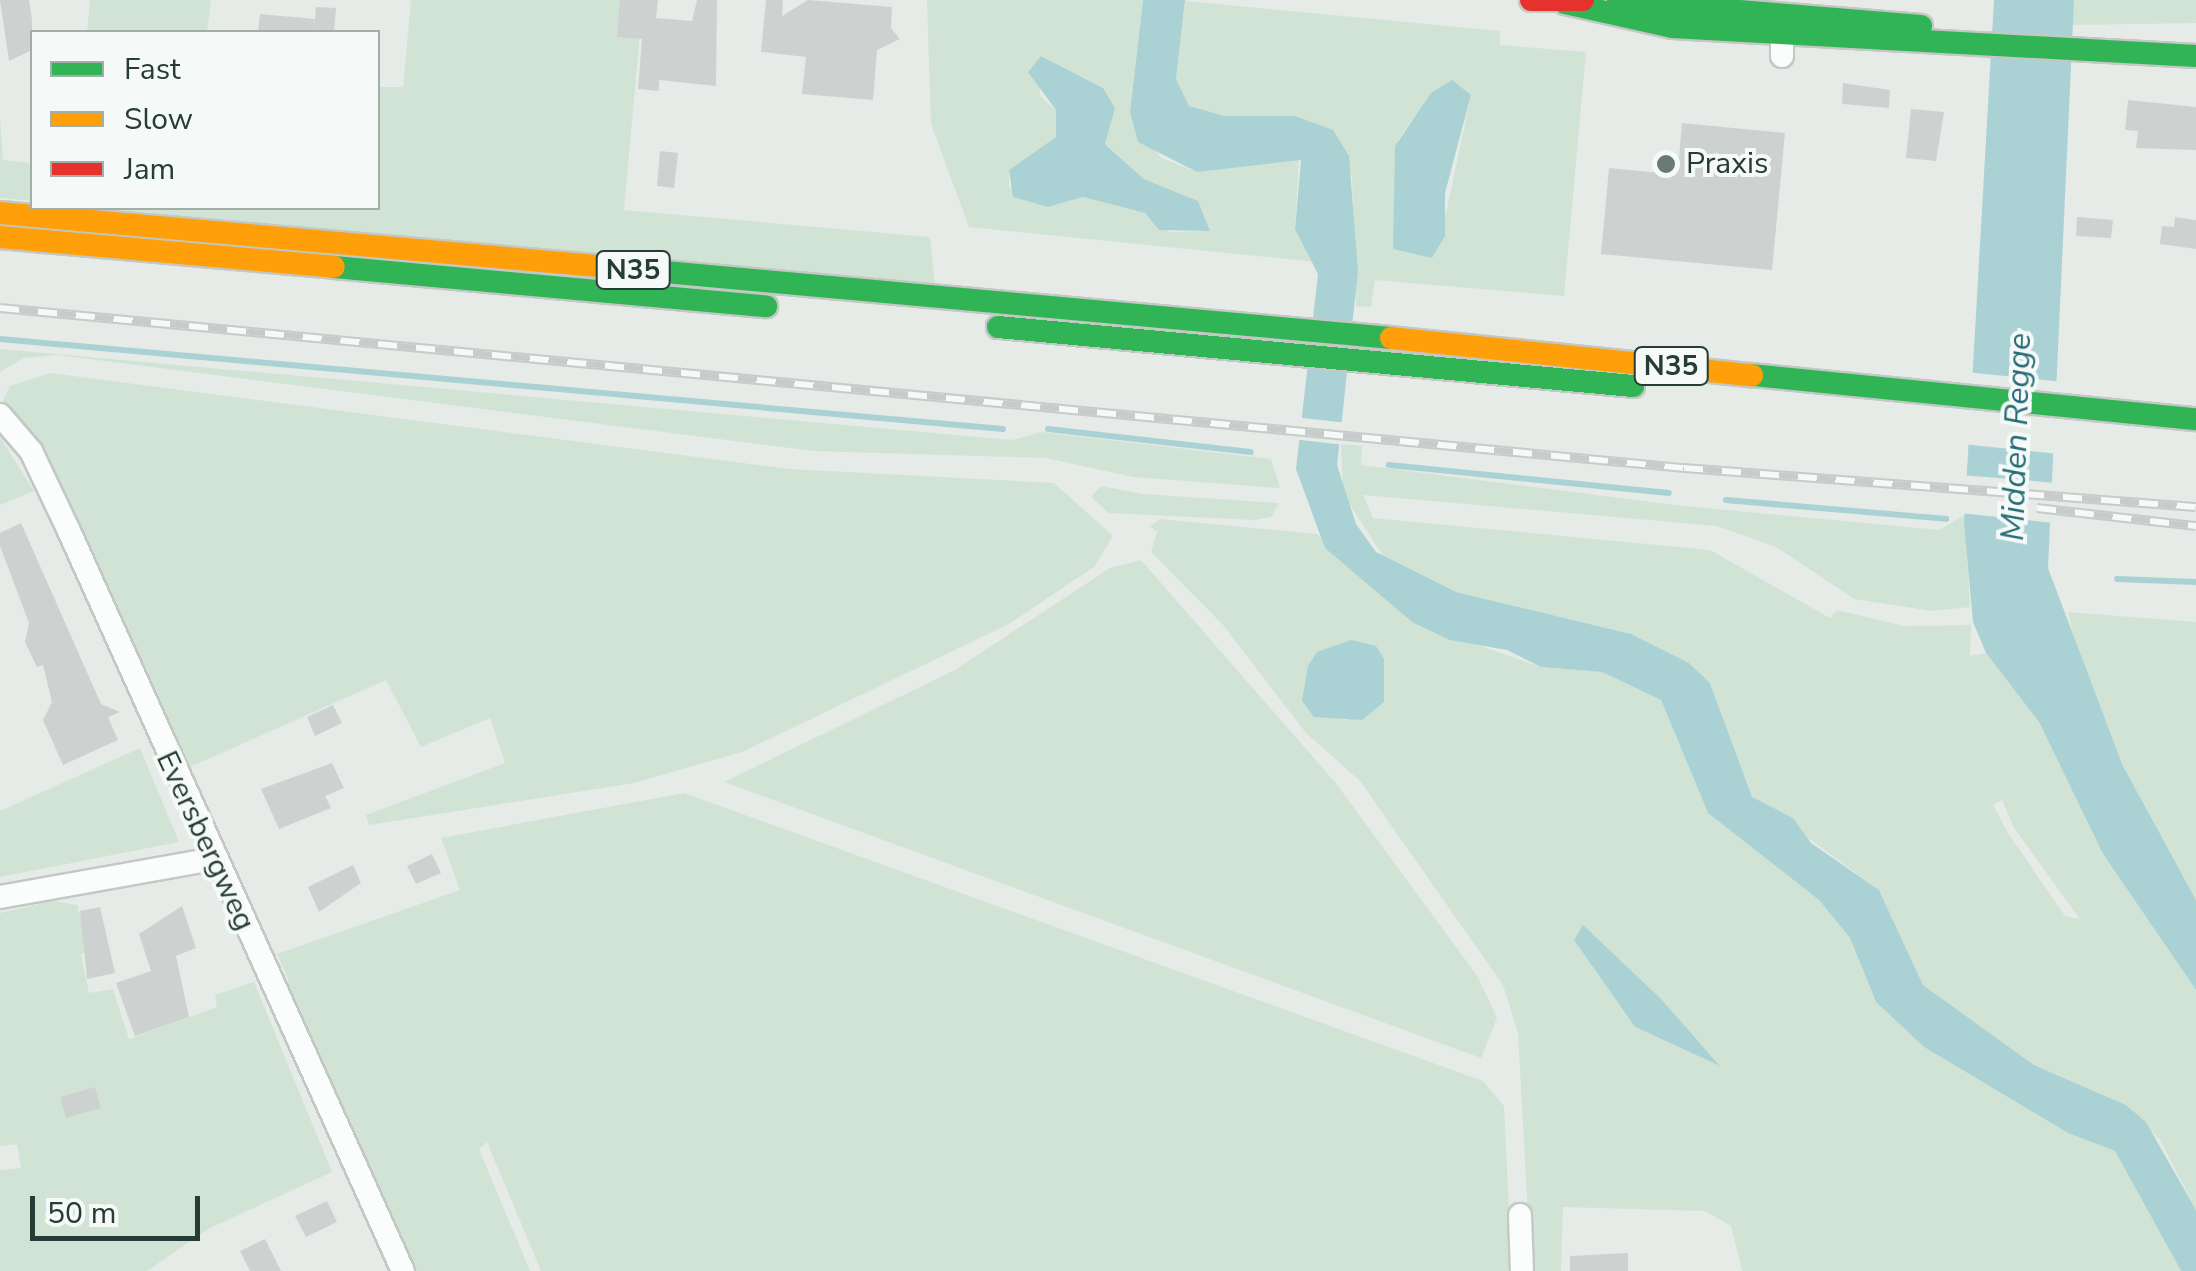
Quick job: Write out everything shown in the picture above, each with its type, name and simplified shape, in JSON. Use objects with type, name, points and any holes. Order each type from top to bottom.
[{"type":"main road","points":[[1532,0],[1574,2],[1643,23],[1781,36],[1925,26],[1962,38],[2196,56]]},
{"type":"main road","points":[[1609,0],[1781,36]]},
{"type":"main road","name":"N35","points":[[0,213],[1391,338],[2076,419],[2196,442]]},
{"type":"main road","name":"N35","points":[[0,238],[1388,363],[1949,405]]},
{"type":"main road","name":"N35","points":[[2076,419],[2196,419]]},
{"type":"street","name":"Eversbergweg","points":[[0,415],[37,464],[403,1271]]},
{"type":"street","points":[[0,897],[214,860]]},
{"type":"street","points":[[1520,1215],[1522,1271]]},
{"type":"green space","points":[[90,0],[211,0],[207,30],[87,30]]},
{"type":"green space","points":[[411,0],[643,0],[624,210],[930,237],[935,286],[120,210],[380,210],[380,87],[403,87]]},
{"type":"green space","points":[[927,0],[1143,0],[1130,112],[1161,158],[1197,172],[1299,157],[1295,229],[1316,262],[969,227],[931,124]],"holes":[[[1041,56],[1103,88],[1105,143],[1144,179],[1198,201],[1209,231],[1170,232],[1145,213],[1083,197],[1048,207],[1009,187],[1009,170],[1056,137],[1056,110],[1040,96]]]},
{"type":"green space","points":[[2074,0],[2196,0],[2196,23],[2072,25]]},
{"type":"green space","points":[[1185,1],[1500,31],[1500,45],[1586,52],[1564,296],[1375,280],[1371,307],[1356,306],[1352,176],[1295,116],[1225,116],[1189,106],[1176,79]],"holes":[[[1471,95],[1445,218],[1393,248],[1398,140],[1411,121]]]},
{"type":"green space","points":[[0,118],[3,160],[30,163],[30,201],[0,198]]},
{"type":"green space","points":[[0,349],[1012,440],[1041,432],[1271,459],[1280,488],[1133,477],[1046,458],[814,451],[58,355],[23,358],[0,372]]},
{"type":"green space","points":[[50,373],[790,469],[1054,483],[1113,536],[1094,567],[1009,624],[742,752],[634,783],[369,825],[366,815],[505,763],[490,718],[421,747],[386,680],[183,770],[3,400],[10,386]]},
{"type":"green space","points":[[0,437],[34,491],[0,505]]},
{"type":"green space","points":[[1341,444],[1362,446],[1361,465],[1684,506],[1939,530],[1965,515],[1970,607],[1932,611],[1854,599],[1776,547],[1717,526],[1363,495],[1373,518],[1710,550],[1830,618],[1837,610],[1904,626],[1971,625],[1970,656],[1986,653],[2039,722],[2103,854],[2196,990],[2196,1210],[2160,1140],[2126,1105],[2034,1065],[1923,985],[1879,890],[1752,797],[1710,683],[1689,663],[1631,634],[1456,592],[1387,562],[1343,494]],"holes":[[[2002,800],[2014,828],[2080,919],[2065,916],[1993,805]]]},
{"type":"green space","points":[[1101,486],[1143,494],[1279,503],[1271,517],[1255,520],[1109,513],[1091,497]]},
{"type":"green space","points":[[1160,519],[1317,534],[1412,622],[1541,667],[1602,672],[1661,700],[1708,813],[1819,900],[1850,938],[1876,1002],[1924,1047],[2068,1133],[2115,1151],[2181,1271],[1742,1271],[1731,1226],[1705,1211],[1563,1207],[1561,1271],[1531,1271],[1518,1033],[1503,985],[1360,781],[1306,733],[1223,625],[1151,552],[1157,532],[1150,526]],"holes":[[[1317,652],[1384,659],[1344,722]],[[1574,940],[1711,1055],[1720,1066],[1635,1027]]]},
{"type":"green space","points":[[1141,560],[1335,782],[1478,977],[1497,1018],[1481,1058],[724,782],[955,670],[1110,568]]},
{"type":"green space","points":[[2068,612],[2196,622],[2196,900],[2122,764],[2082,674]]},
{"type":"green space","points":[[140,748],[179,842],[0,877],[0,811]]},
{"type":"green space","points":[[684,793],[1483,1081],[1504,1106],[1512,1271],[541,1271],[487,1142],[479,1149],[530,1271],[417,1271],[283,987],[289,981],[277,954],[460,890],[441,838]]},
{"type":"green space","points":[[52,901],[77,905],[90,951],[81,954],[89,993],[113,989],[129,1039],[217,1007],[215,995],[254,982],[332,1172],[208,1229],[147,1271],[0,1271],[0,1170],[21,1168],[17,1144],[0,1146],[0,913]]},
{"type":"water","points":[[1143,0],[1185,0],[1176,79],[1189,106],[1225,116],[1295,116],[1333,130],[1349,156],[1358,271],[1337,465],[1356,524],[1376,552],[1456,592],[1631,634],[1689,663],[1710,683],[1752,797],[1793,818],[1811,843],[1879,890],[1923,985],[2034,1065],[2126,1105],[2146,1122],[2196,1210],[2196,1271],[2181,1271],[2115,1151],[2068,1133],[1924,1047],[1876,1002],[1850,938],[1819,900],[1708,813],[1661,700],[1602,672],[1541,667],[1507,650],[1450,640],[1412,622],[1325,548],[1296,469],[1318,274],[1295,229],[1301,160],[1197,172],[1138,142],[1130,112]]},
{"type":"water","name":"Midden Regge","points":[[1994,0],[2074,0],[2048,568],[2122,764],[2196,900],[2196,990],[2103,854],[2039,722],[1986,653],[1973,622],[1964,523]]},
{"type":"water","points":[[1041,56],[1103,88],[1115,108],[1105,144],[1144,179],[1198,201],[1210,231],[1159,230],[1145,213],[1083,197],[1048,207],[1013,197],[1009,170],[1056,137],[1056,110],[1028,72]]},
{"type":"water","points":[[1452,80],[1471,95],[1445,193],[1445,236],[1432,258],[1393,249],[1395,146],[1431,93]]},
{"type":"water","points":[[1351,640],[1376,646],[1384,659],[1384,702],[1362,720],[1314,717],[1302,701],[1308,666],[1317,652]]},
{"type":"water","points":[[1583,925],[1661,999],[1720,1066],[1635,1027],[1574,940]]},
{"type":"pier","points":[[1966,372],[2063,382],[2059,454],[1963,444]]},
{"type":"pier","points":[[1293,417],[1348,423],[1345,445],[1292,439]]},
{"type":"pier","points":[[1961,475],[2057,483],[2054,523],[1960,513]]},
{"type":"building","points":[[0,0],[29,0],[30,51],[9,61]]},
{"type":"building","points":[[620,0],[658,0],[656,18],[692,21],[697,0],[717,0],[716,86],[659,80],[659,91],[638,89],[642,39],[617,37]]},
{"type":"building","points":[[766,0],[783,0],[782,16],[808,0],[892,7],[891,28],[900,39],[877,50],[873,100],[802,94],[806,57],[761,52]]},
{"type":"building","points":[[316,7],[336,8],[334,30],[314,30]]},
{"type":"building","points":[[260,14],[315,19],[314,30],[258,30]]},
{"type":"building","points":[[1843,83],[1890,90],[1889,108],[1842,104]]},
{"type":"building","points":[[2128,100],[2196,107],[2196,150],[2136,148],[2138,131],[2125,130]]},
{"type":"building","points":[[1911,109],[1944,112],[1936,161],[1906,158]]},
{"type":"building","points":[[1682,123],[1785,133],[1772,270],[1601,254],[1609,168],[1661,173],[1662,156],[1679,158]]},
{"type":"building","points":[[660,151],[678,153],[674,188],[657,186]]},
{"type":"building","points":[[2077,217],[2113,220],[2111,238],[2076,236]]},
{"type":"building","points":[[2175,217],[2196,220],[2196,249],[2160,244],[2162,226],[2174,227]]},
{"type":"building","points":[[21,523],[101,704],[120,712],[108,717],[118,740],[63,765],[43,720],[52,702],[43,665],[37,667],[25,642],[29,623],[0,546],[0,533]]},
{"type":"building","points":[[333,705],[342,723],[315,736],[307,717]]},
{"type":"building","points":[[332,763],[344,788],[325,796],[331,808],[279,829],[261,789]]},
{"type":"building","points":[[432,854],[441,873],[416,884],[407,866]]},
{"type":"building","points":[[353,865],[361,883],[319,912],[308,887]]},
{"type":"building","points":[[182,906],[196,948],[176,956],[189,1017],[135,1036],[116,983],[151,971],[139,934]]},
{"type":"building","points":[[100,907],[115,973],[87,979],[80,911]]},
{"type":"building","points":[[95,1087],[101,1108],[66,1118],[60,1097]]},
{"type":"building","points":[[327,1201],[337,1222],[306,1237],[295,1216]]},
{"type":"building","points":[[265,1239],[281,1271],[250,1271],[240,1251]]},
{"type":"building","points":[[1628,1253],[1628,1271],[1570,1271],[1570,1256]]},
{"type":"waterway","points":[[0,339],[1003,429]]},
{"type":"waterway","points":[[1048,429],[1251,452]]},
{"type":"waterway","points":[[1389,465],[1669,493]]},
{"type":"waterway","points":[[1726,500],[1946,519]]},
{"type":"waterway","points":[[2117,579],[2196,582]]},
{"type":"railway","points":[[0,308],[1684,468],[2196,507]]},
{"type":"railway","points":[[2037,508],[2196,526]]},
{"type":"traffic: fast","points":[[1618,1],[1921,26]]},
{"type":"traffic: fast","points":[[1565,3],[1672,27],[2196,56]]},
{"type":"traffic: fast","points":[[334,267],[766,306]]},
{"type":"traffic: fast","points":[[643,270],[1391,338]]},
{"type":"traffic: fast","points":[[998,327],[1633,386]]},
{"type":"traffic: fast","points":[[1752,375],[2196,419]]},
{"type":"traffic: slow","points":[[0,213],[643,270]]},
{"type":"traffic: slow","points":[[0,237],[334,267]]},
{"type":"traffic: slow","points":[[1391,338],[1752,375]]},
{"type":"traffic: jam","points":[[1531,0],[1583,0]]},
{"type":"place","name":"Praxis","points":[[1666,164]]}]
